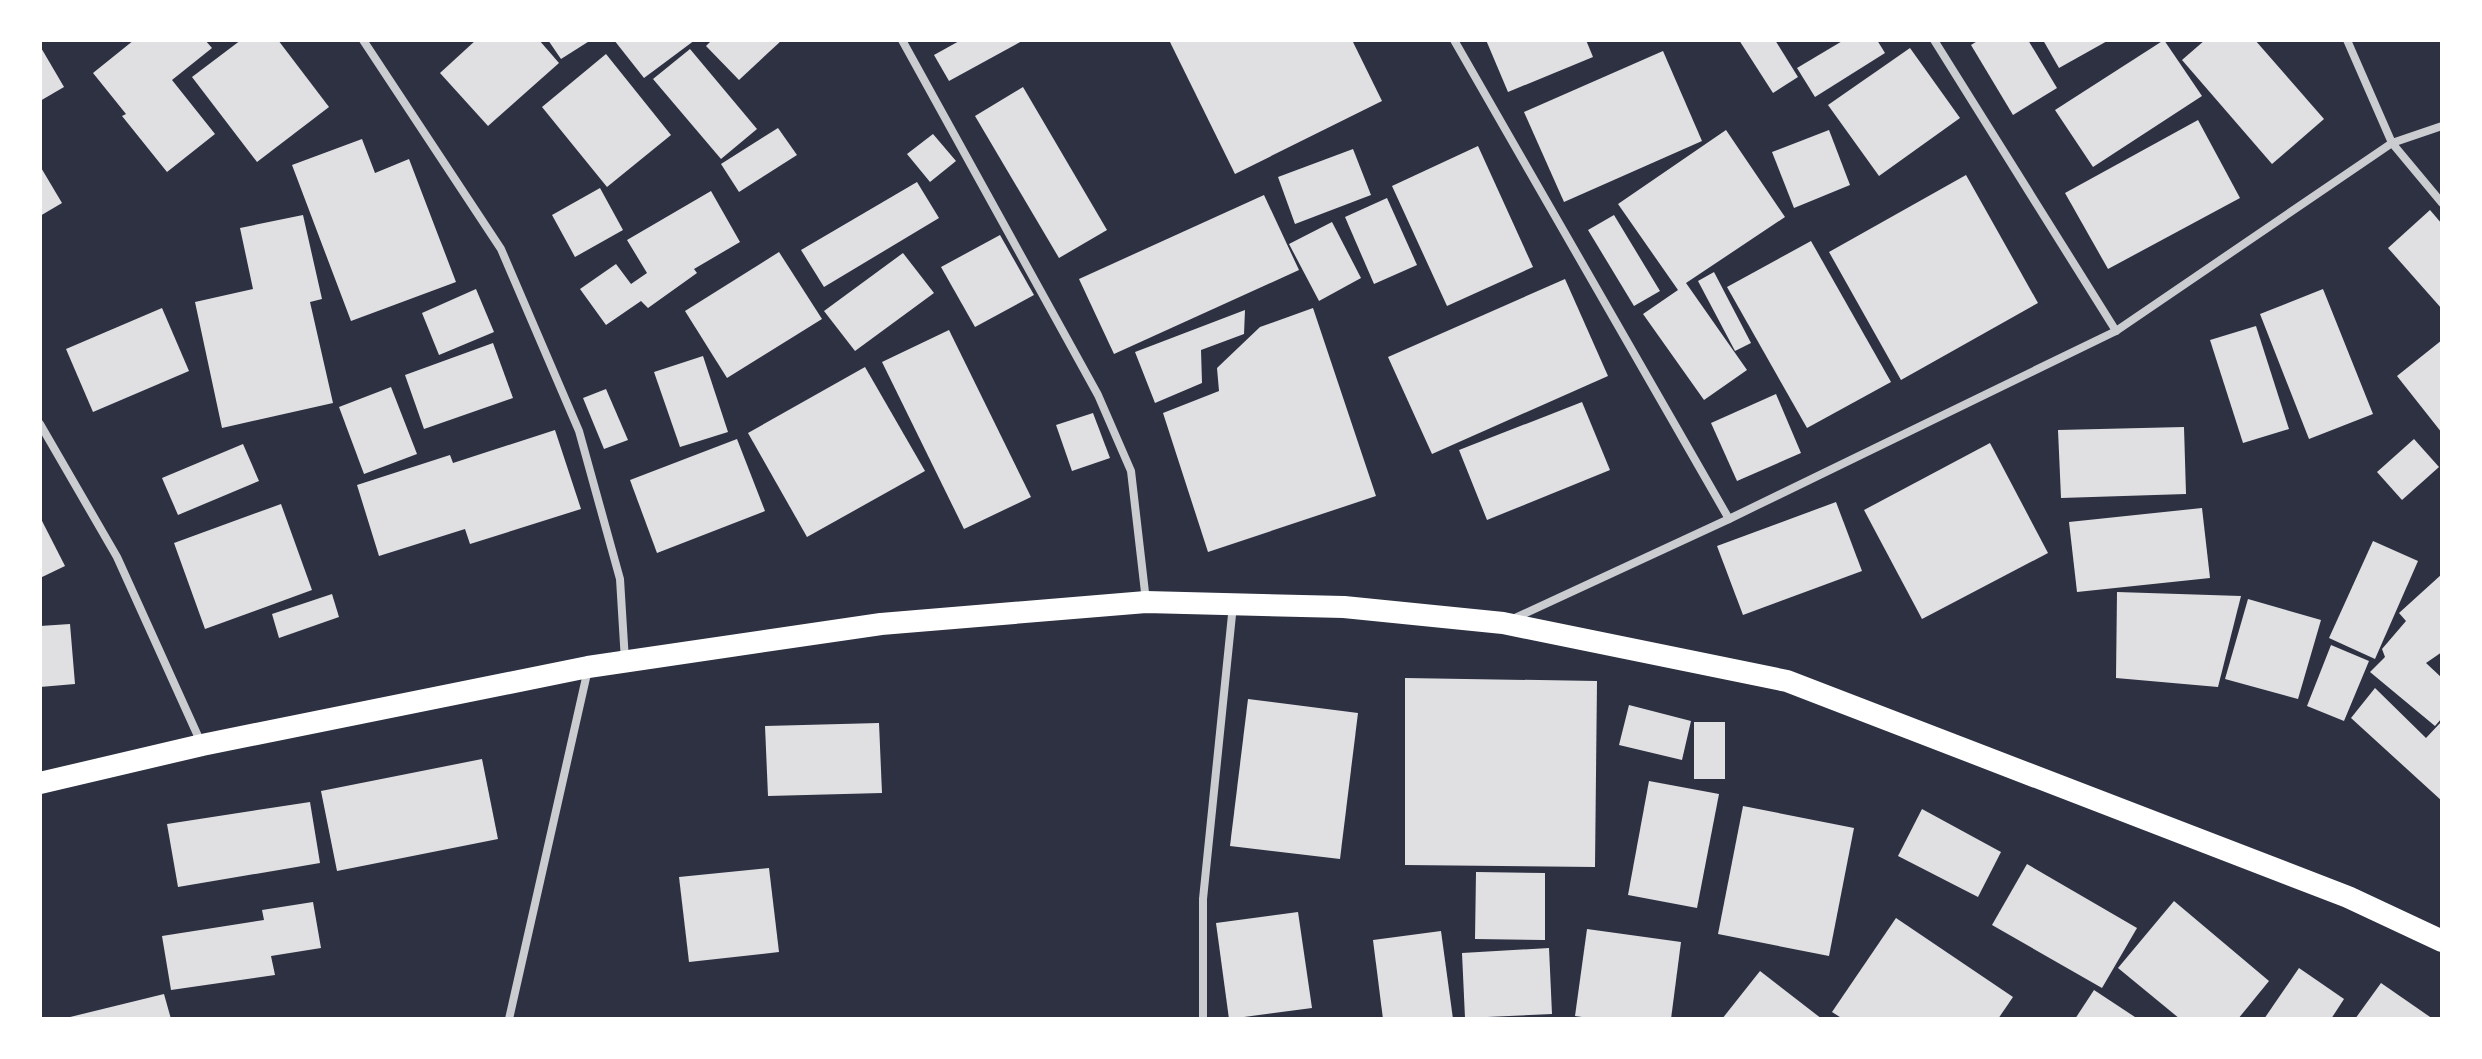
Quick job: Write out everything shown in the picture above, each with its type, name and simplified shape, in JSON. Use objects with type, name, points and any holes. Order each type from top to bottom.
[{"type":"highway","points":[[40,783],[202,745],[588,667],[881,624],[1146,602],[1344,607],[1503,623],[1787,681],[2334,891],[2442,941]]},
{"type":"street","points":[[363,40],[501,249],[579,431],[620,579],[625,661]]},
{"type":"street","points":[[902,40],[1098,395],[1131,471],[1146,602]]},
{"type":"street","points":[[1454,40],[1729,519]]},
{"type":"street","points":[[1934,40],[2116,331]]},
{"type":"street","points":[[2347,40],[2392,143],[2442,203]]},
{"type":"street","points":[[1503,623],[1729,519],[2116,331],[2392,143],[2442,126]]},
{"type":"street","points":[[40,424],[117,557],[202,745]]},
{"type":"street","points":[[1203,1019],[1203,899],[1233,604]]},
{"type":"street","points":[[509,1019],[588,667]]},
{"type":"building","points":[[134,40],[205,40],[212,48],[172,80],[215,134],[167,172],[122,116],[126,114],[93,73]]},
{"type":"building","points":[[241,40],[278,40],[329,107],[257,162],[192,77]]},
{"type":"building","points":[[476,40],[539,40],[559,63],[488,126],[440,73]]},
{"type":"building","points":[[548,40],[591,40],[561,59]]},
{"type":"building","points":[[614,40],[695,40],[644,78]]},
{"type":"building","points":[[712,40],[782,40],[739,80],[706,46]]},
{"type":"building","points":[[961,40],[1024,40],[949,81],[934,55]]},
{"type":"building","points":[[1169,40],[1352,40],[1382,101],[1235,174]]},
{"type":"building","points":[[1486,40],[1586,40],[1593,57],[1508,92]]},
{"type":"building","points":[[1739,40],[1775,40],[1798,77],[1773,93]]},
{"type":"building","points":[[1844,40],[1877,40],[1885,53],[1815,97],[1797,68]]},
{"type":"building","points":[[1979,40],[2028,40],[2057,88],[2013,115],[1971,45]]},
{"type":"building","points":[[2043,40],[2109,40],[2059,68]]},
{"type":"building","points":[[2164,40],[2202,96],[2093,167],[2055,110]]},
{"type":"building","points":[[2205,40],[2255,40],[2324,119],[2272,164],[2182,60]]},
{"type":"building","points":[[40,46],[64,87],[40,101]]},
{"type":"building","points":[[1910,48],[1960,118],[1879,176],[1828,105]]},
{"type":"building","points":[[690,49],[757,129],[721,159],[653,79]]},
{"type":"building","points":[[1663,51],[1702,141],[1564,202],[1524,112]]},
{"type":"building","points":[[606,54],[671,135],[607,187],[542,107]]},
{"type":"building","points":[[1023,87],[1107,230],[1059,258],[975,116]]},
{"type":"building","points":[[2198,120],[2240,198],[2108,269],[2065,193]]},
{"type":"building","points":[[778,128],[797,155],[739,192],[721,164]]},
{"type":"building","points":[[1726,130],[1785,217],[1686,283],[1747,370],[1704,400],[1643,314],[1678,290],[1618,204]]},
{"type":"building","points":[[1829,130],[1850,185],[1794,208],[1772,152]]},
{"type":"building","points":[[933,134],[956,161],[930,182],[907,154]]},
{"type":"building","points":[[362,139],[375,173],[409,159],[456,282],[351,321],[292,165]]},
{"type":"building","points":[[1478,146],[1533,267],[1447,306],[1392,186]]},
{"type":"building","points":[[1353,149],[1371,195],[1295,224],[1278,177]]},
{"type":"building","points":[[40,166],[62,203],[40,216]]},
{"type":"building","points":[[1966,175],[2038,303],[1901,380],[1829,252]]},
{"type":"building","points":[[917,182],[939,218],[824,287],[801,250]]},
{"type":"building","points":[[600,188],[623,230],[575,257],[552,215]]},
{"type":"building","points":[[711,191],[740,242],[694,269],[697,273],[648,308],[641,301],[606,325],[580,289],[616,264],[631,284],[647,273],[627,240]]},
{"type":"building","points":[[1264,195],[1299,270],[1114,354],[1079,279]]},
{"type":"building","points":[[1387,198],[1417,265],[1374,284],[1345,217]]},
{"type":"building","points":[[2430,210],[2442,224],[2442,309],[2388,248]]},
{"type":"building","points":[[303,215],[322,299],[310,302],[333,403],[222,428],[195,302],[253,289],[240,228]]},
{"type":"building","points":[[1614,215],[1660,291],[1634,306],[1588,230]]},
{"type":"building","points":[[1332,222],[1361,278],[1319,301],[1289,244]]},
{"type":"building","points":[[1000,235],[1034,295],[975,327],[941,267]]},
{"type":"building","points":[[1811,241],[1891,382],[1807,428],[1727,287]]},
{"type":"building","points":[[779,252],[822,319],[727,378],[685,311]]},
{"type":"building","points":[[903,253],[934,293],[855,351],[824,311]]},
{"type":"building","points":[[1714,272],[1751,343],[1735,351],[1698,281]]},
{"type":"building","points":[[1565,279],[1608,376],[1432,454],[1388,357]]},
{"type":"building","points":[[476,289],[494,332],[439,355],[422,313]]},
{"type":"building","points":[[2323,289],[2373,414],[2309,439],[2260,314]]},
{"type":"building","points":[[162,308],[189,371],[93,412],[66,349]]},
{"type":"building","points":[[1313,308],[1376,496],[1208,552],[1163,413],[1219,391],[1217,368],[1260,327]]},
{"type":"building","points":[[1245,310],[1244,334],[1201,350],[1202,383],[1155,403],[1135,352]]},
{"type":"building","points":[[2256,326],[2289,429],[2243,443],[2210,340]]},
{"type":"building","points":[[949,330],[1031,497],[964,529],[882,362]]},
{"type":"building","points":[[2442,340],[2442,433],[2397,376]]},
{"type":"building","points":[[493,343],[513,398],[424,429],[405,375]]},
{"type":"building","points":[[703,356],[728,432],[680,447],[654,372]]},
{"type":"building","points":[[865,367],[925,471],[807,537],[748,433]]},
{"type":"building","points":[[391,387],[417,454],[364,474],[339,407]]},
{"type":"building","points":[[606,389],[628,440],[604,449],[583,398]]},
{"type":"building","points":[[1776,394],[1801,453],[1737,481],[1711,423]]},
{"type":"building","points":[[1582,402],[1610,470],[1487,520],[1459,450]]},
{"type":"building","points":[[1093,413],[1110,458],[1072,471],[1056,425]]},
{"type":"building","points":[[2184,427],[2186,494],[2061,498],[2058,430]]},
{"type":"building","points":[[555,430],[581,509],[470,544],[465,529],[379,556],[357,485],[450,455],[453,463]]},
{"type":"building","points":[[737,439],[765,511],[657,553],[630,480]]},
{"type":"building","points":[[2414,439],[2439,467],[2402,500],[2377,472]]},
{"type":"building","points":[[1990,443],[2048,553],[1922,619],[1864,510]]},
{"type":"building","points":[[243,444],[259,481],[178,515],[162,478]]},
{"type":"building","points":[[1836,502],[1862,571],[1743,615],[1717,546]]},
{"type":"building","points":[[281,504],[312,590],[205,629],[174,543]]},
{"type":"building","points":[[2202,508],[2210,578],[2077,592],[2069,522]]},
{"type":"building","points":[[40,517],[65,566],[40,578]]},
{"type":"building","points":[[2373,541],[2418,561],[2375,659],[2329,638]]},
{"type":"building","points":[[2442,574],[2442,652],[2426,663],[2442,678],[2442,718],[2435,726],[2370,672],[2385,657],[2382,649],[2406,621],[2399,613]]},
{"type":"building","points":[[2117,592],[2241,596],[2218,687],[2116,678]]},
{"type":"building","points":[[332,594],[339,617],[279,638],[272,614]]},
{"type":"building","points":[[2248,599],[2321,620],[2298,699],[2225,679]]},
{"type":"building","points":[[70,624],[75,684],[40,687],[40,626]]},
{"type":"building","points":[[2331,645],[2369,661],[2344,721],[2307,706]]},
{"type":"building","points":[[1405,678],[1597,681],[1595,867],[1405,865]]},
{"type":"building","points":[[2375,688],[2426,738],[2442,721],[2442,801],[2351,718]]},
{"type":"building","points":[[1248,699],[1358,713],[1340,859],[1230,846]]},
{"type":"building","points":[[1629,705],[1691,721],[1682,760],[1619,745]]},
{"type":"building","points":[[1694,722],[1725,722],[1725,779],[1694,779]]},
{"type":"building","points":[[879,723],[882,793],[768,796],[765,726]]},
{"type":"building","points":[[482,759],[498,839],[337,871],[321,791]]},
{"type":"building","points":[[1649,781],[1719,794],[1697,908],[1628,895]]},
{"type":"building","points":[[310,802],[320,863],[178,887],[167,824]]},
{"type":"building","points":[[1743,806],[1854,828],[1829,956],[1718,934]]},
{"type":"building","points":[[1922,809],[2001,852],[1978,897],[1898,856]]},
{"type":"building","points":[[2027,864],[2137,928],[2102,988],[1992,925]]},
{"type":"building","points":[[769,868],[779,952],[689,962],[679,877]]},
{"type":"building","points":[[1476,872],[1545,873],[1545,940],[1475,939]]},
{"type":"building","points":[[2174,901],[2269,981],[2238,1019],[2180,1019],[2118,968]]},
{"type":"building","points":[[313,902],[321,948],[271,956],[275,975],[171,990],[162,936],[264,920],[262,910]]},
{"type":"building","points":[[1298,912],[1312,1008],[1229,1019],[1216,923]]},
{"type":"building","points":[[1896,918],[2013,997],[1998,1019],[1843,1019],[1832,1012]]},
{"type":"building","points":[[1587,929],[1681,942],[1671,1019],[1575,1016]]},
{"type":"building","points":[[1441,931],[1453,1019],[1383,1019],[1373,940]]},
{"type":"building","points":[[1549,948],[1552,1014],[1465,1018],[1462,953]]},
{"type":"building","points":[[2299,968],[2344,999],[2331,1019],[2264,1019]]},
{"type":"building","points":[[1760,971],[1822,1019],[1722,1019]]},
{"type":"building","points":[[2381,983],[2433,1019],[2355,1019]]},
{"type":"building","points":[[2094,990],[2138,1019],[2075,1019]]},
{"type":"building","points":[[164,994],[171,1019],[66,1019],[66,1018]]}]
